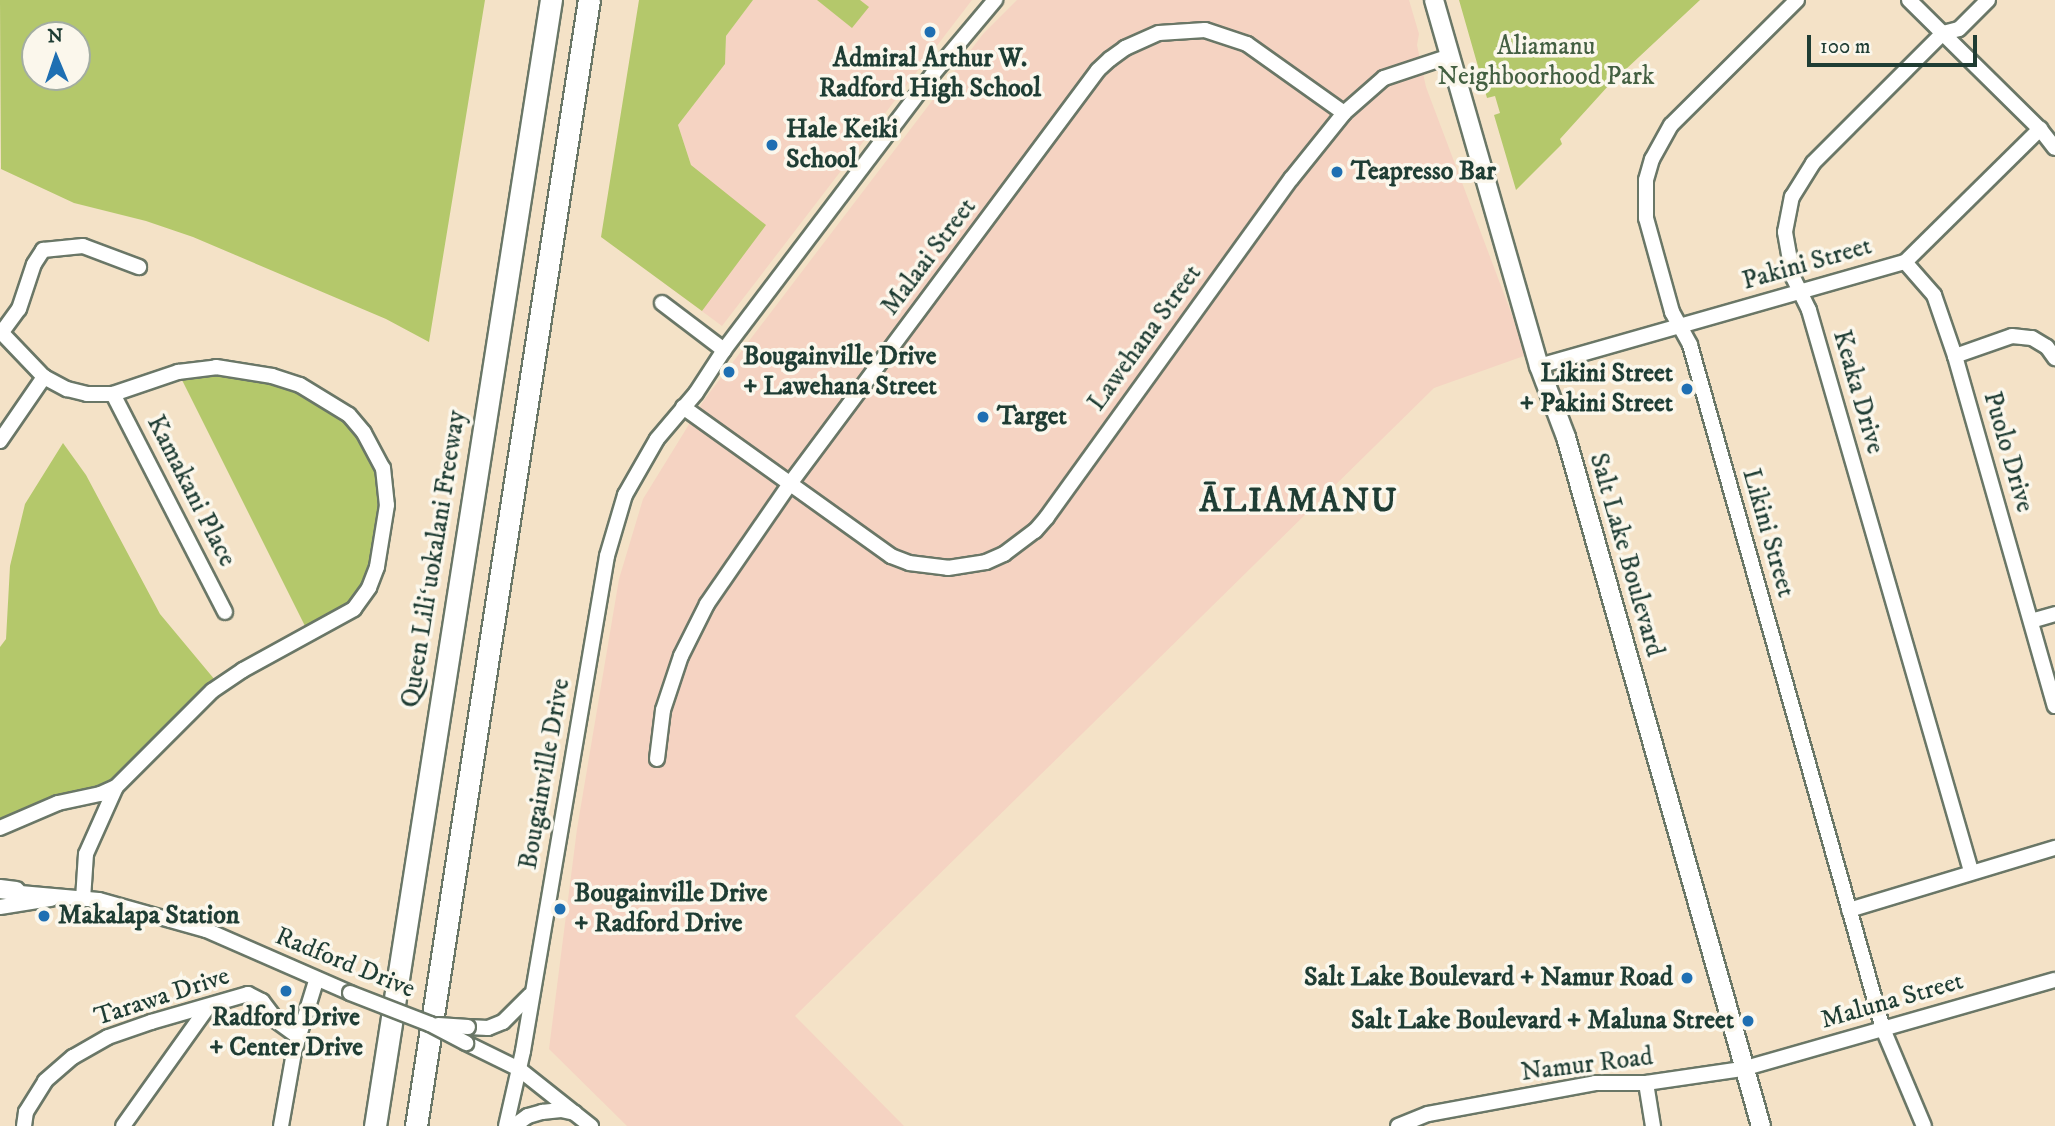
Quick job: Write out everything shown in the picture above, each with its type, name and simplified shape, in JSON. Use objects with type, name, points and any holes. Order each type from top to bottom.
[{"type":"highway","name":"Queen Liliʻuokalani Freeway","points":[[375,1126],[551,0]]},
{"type":"highway","points":[[418,1126],[589,0]]},
{"type":"highway","points":[[364,1126],[395,988]]},
{"type":"main road","name":"Salt Lake Boulevard","points":[[1434,0],[1539,366],[1566,437],[1742,1069],[1761,1126]]},
{"type":"street","name":"Bougainville Drive","points":[[506,1126],[519,1069],[607,556],[625,495],[657,439],[970,28],[995,0]]},
{"type":"street","name":"Likini Street","points":[[1797,0],[1671,125],[1651,159],[1646,180],[1646,218],[1677,328],[1689,345],[1883,1029],[1924,1126]]},
{"type":"street","points":[[1909,0],[2039,129],[2055,149]]},
{"type":"street","name":"Keaka Drive","points":[[1970,871],[1809,310],[1797,291],[1785,232],[1792,197],[1801,178],[1942,33],[1959,29],[1989,0]]},
{"type":"street","name":"Malaai Street","points":[[657,759],[663,710],[681,656],[707,604],[789,485],[1098,70],[1125,48],[1172,30],[1205,30],[1247,44],[1344,113]]},
{"type":"street","name":"Lawehana Street","points":[[684,407],[874,547],[909,563],[948,568],[986,562],[1020,544],[1047,517],[1291,179],[1344,113],[1384,78],[1450,56]]},
{"type":"street","name":"Pakini Street","points":[[1539,366],[1905,262],[2039,129]]},
{"type":"street","points":[[83,899],[86,854],[116,786],[212,691],[243,670],[354,609],[369,588],[377,567],[387,505],[383,468],[364,433],[349,415],[300,385],[272,376],[216,367],[178,372],[113,394],[77,392],[44,377],[1,331],[19,309],[33,264],[43,250],[83,246],[100,250],[139,267]]},
{"type":"street","name":"Puolo Drive","points":[[1905,262],[1934,295],[1955,356],[2055,706]]},
{"type":"street","points":[[662,303],[724,350]]},
{"type":"street","points":[[1955,356],[2011,336],[2032,338],[2047,347],[2055,358]]},
{"type":"street","points":[[0,442],[44,377]]},
{"type":"street","name":"Kamakani Place","points":[[113,394],[225,612]]},
{"type":"street","points":[[2031,621],[2055,614]]},
{"type":"street","points":[[0,828],[58,803],[92,796],[116,786]]},
{"type":"street","points":[[1849,910],[1970,871],[2055,848]]},
{"type":"street","name":"Radford Drive","points":[[5,891],[99,900],[206,930],[316,981],[430,1024],[519,1069],[591,1126]]},
{"type":"street","name":"Radford Drive","points":[[0,907],[59,897]]},
{"type":"street","name":"Maluna Street","points":[[1742,1069],[2055,980]]},
{"type":"street","points":[[281,1126],[299,1037],[316,981]]},
{"type":"street","points":[[430,1024],[488,1028],[508,1019],[532,991]]},
{"type":"street","name":"Tarawa Drive","points":[[24,1126],[26,1112],[45,1081],[73,1058],[108,1037],[248,994],[255,996],[278,1022],[299,1037]]},
{"type":"street","points":[[124,1126],[208,1007]]},
{"type":"street","name":"Namur Road","points":[[1398,1126],[1428,1114],[1595,1083],[1646,1083],[1742,1069]]},
{"type":"street","points":[[1646,1083],[1653,1126]]},
{"type":"street","points":[[514,1126],[528,1116],[542,1112],[561,1110],[578,1114]]},
{"type":"shaded area","name":"Hale Keiki School","points":[[753,0],[972,0],[722,326],[664,283],[691,165],[678,125],[725,64],[726,36]]},
{"type":"shaded area","points":[[1017,0],[1409,0],[1419,34],[1417,45],[1426,87],[1527,355],[1434,388],[795,1016],[904,1126],[627,1126],[549,1049],[577,829],[619,579],[643,499],[704,400],[983,34]]},
{"type":"green space","points":[[0,0],[485,0],[429,342],[386,319],[193,237],[146,221],[74,203],[1,169]]},
{"type":"green space","points":[[639,0],[753,0],[726,36],[725,64],[678,125],[691,165],[766,225],[702,311],[601,237]]},
{"type":"green space","points":[[817,0],[860,0],[869,7],[852,28]]},
{"type":"green space","name":"Aliamanu Neighboorhood Park","points":[[1459,0],[1700,0],[1609,85],[1560,139],[1562,144],[1516,190],[1494,115],[1500,113],[1495,96],[1487,98]]},
{"type":"green space","points":[[178,372],[272,376],[349,415],[386,487],[369,588],[310,636]]},
{"type":"green space","points":[[63,443],[86,475],[160,614],[220,686],[131,774],[0,828],[0,647],[6,639],[10,566],[25,504]]},
{"type":"place","name":"Admiral Arthur W. Radford High School","points":[[930,32]]},
{"type":"place","name":"Hale Keiki School","points":[[772,145]]},
{"type":"place","name":"Teapresso Bar","points":[[1337,172]]},
{"type":"place","name":"Bougainville Drive + Lawehana Street","points":[[729,372]]},
{"type":"place","name":"Likini Street + Pakini Street","points":[[1687,389]]},
{"type":"place","name":"Target","points":[[983,417]]},
{"type":"place","name":"Bougainville Drive + Radford Drive","points":[[560,909]]},
{"type":"place","name":"Makalapa Station","points":[[44,916]]},
{"type":"place","name":"Salt Lake Boulevard + Namur Road","points":[[1687,978]]},
{"type":"place","name":"Radford Drive + Center Drive","points":[[286,991]]},
{"type":"place","name":"Salt Lake Boulevard + Maluna Street","points":[[1748,1021]]},
{"type":"district","name":"ĀLIAMANU","points":[[1299,502]]}]
